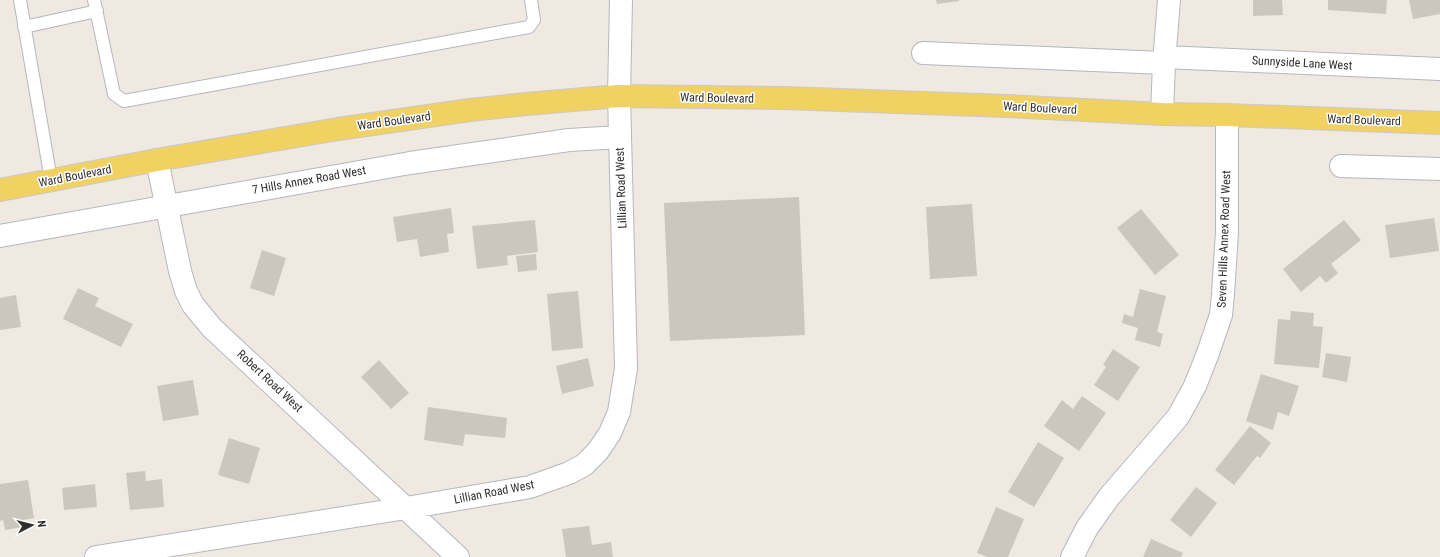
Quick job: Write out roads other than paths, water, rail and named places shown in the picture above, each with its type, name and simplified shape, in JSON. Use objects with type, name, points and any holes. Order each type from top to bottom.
[{"type":"main road","name":"Ward Boulevard","points":[[0,190],[157,160],[338,129],[526,104],[619,96],[785,98],[1007,106],[1162,114],[1440,123]]},
{"type":"street","name":"Lillian Road West","points":[[96,557],[406,508],[530,486],[569,473],[584,465],[598,451],[610,433],[619,412],[626,368],[619,96],[621,0]]},
{"type":"street","points":[[1162,114],[1164,60],[1169,0]]},
{"type":"street","name":"Sunnyside Lane West","points":[[922,53],[1440,70]]},
{"type":"street","name":"Seven Hills Annex Road West","points":[[1072,557],[1087,528],[1109,497],[1178,417],[1195,386],[1208,353],[1221,315],[1223,294],[1227,232],[1227,115]]},
{"type":"street","name":"7 Hills Annex Road West","points":[[0,236],[410,163],[569,140],[620,137]]},
{"type":"street","name":"Robert Road West","points":[[157,160],[180,271],[186,291],[193,305],[212,328],[458,557]]},
{"type":"street","points":[[1341,166],[1440,169]]},
{"type":"lane","points":[[20,0],[51,180]]},
{"type":"lane","points":[[24,27],[96,5],[114,94],[124,101],[530,27],[534,20],[531,0]]}]
